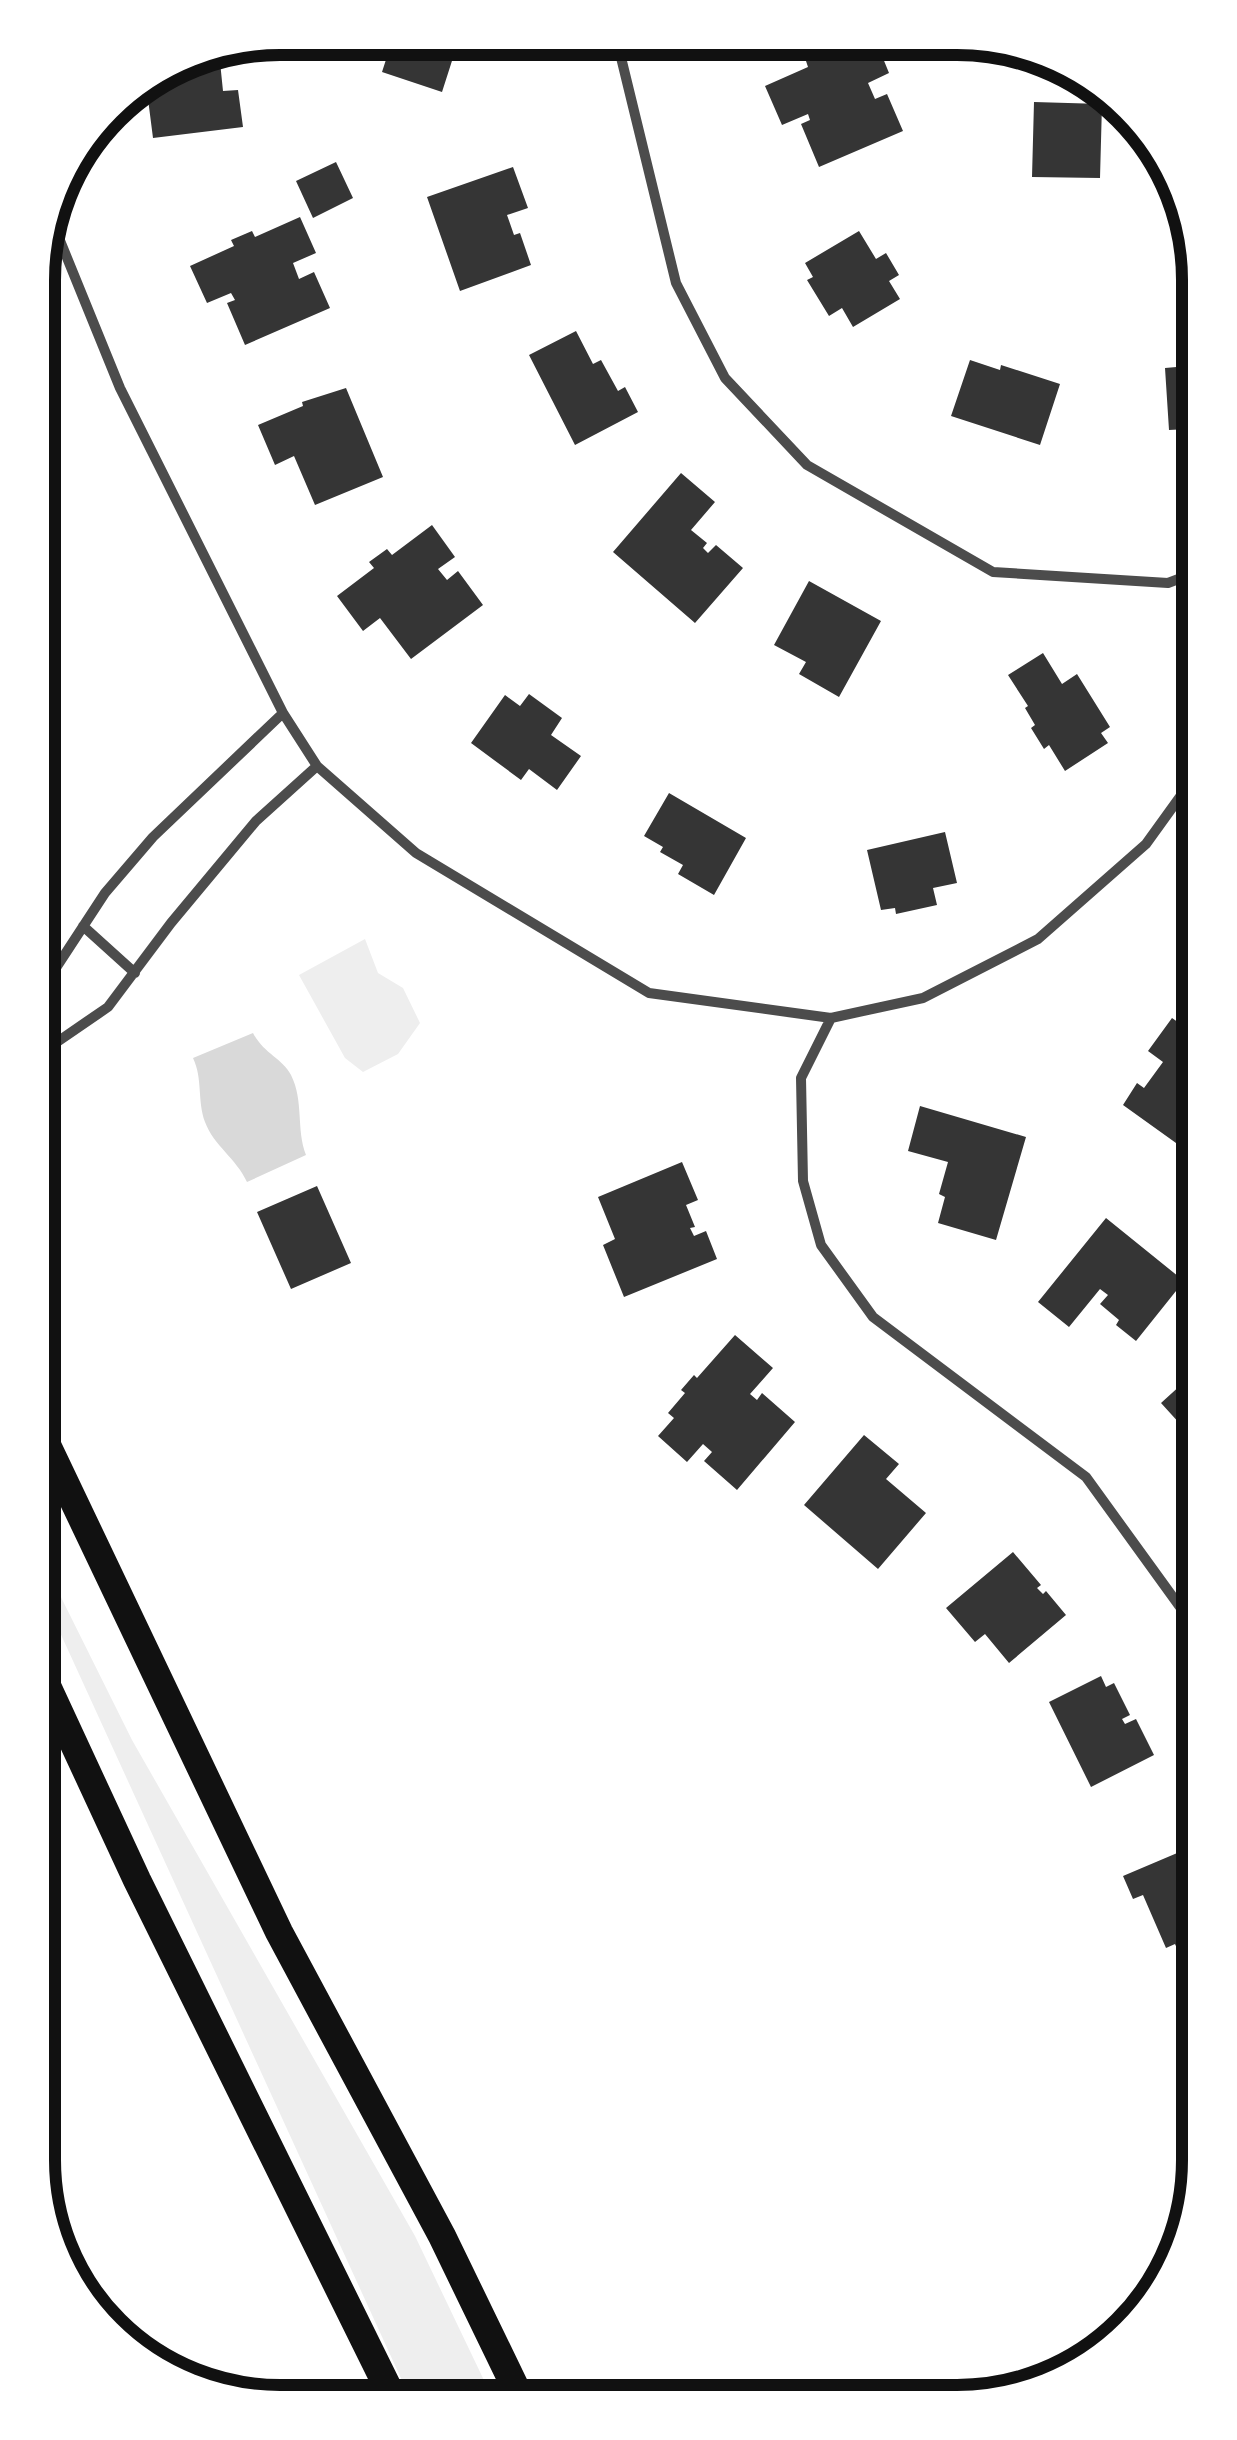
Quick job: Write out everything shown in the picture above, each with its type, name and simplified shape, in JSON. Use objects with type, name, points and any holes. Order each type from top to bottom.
[{"type":"highway","points":[[55,1462],[280,1932],[442,2236],[514,2385]]},
{"type":"highway","points":[[55,1703],[386,2385]]},
{"type":"street","points":[[620,55],[676,283],[725,378],[806,465],[993,572],[1168,582],[1182,577]]},
{"type":"street","points":[[59,238],[120,388],[283,714],[317,766],[416,853],[649,993],[831,1018],[922,998],[1038,939],[1146,844],[1182,794]]},
{"type":"street","points":[[55,967],[105,893],[154,836],[283,714]]},
{"type":"street","points":[[55,1043],[108,1007],[171,923],[256,821],[317,766]]},
{"type":"street","points":[[83,926],[135,973]]},
{"type":"street","points":[[831,1018],[801,1078],[803,1181],[821,1245],[873,1317],[1086,1477],[1182,1610]]},
{"type":"shaded area","points":[[365,939],[378,973],[403,988],[420,1023],[398,1054],[363,1072],[345,1058],[299,975]]},
{"type":"shaded area","points":[[253,1033],[291,1075],[306,1155],[247,1182],[205,1122],[193,1058]]},
{"type":"shaded area","points":[[55,1585],[132,1740],[415,2236],[486,2385],[404,2385],[55,1621]]},
{"type":"building","points":[[388,55],[454,55],[442,92],[382,72]]},
{"type":"building","points":[[821,55],[830,58],[882,55],[889,73],[868,83],[875,99],[887,94],[903,131],[819,167],[801,124],[810,120],[808,114],[782,125],[765,86],[808,67],[806,61]]},
{"type":"building","points":[[220,64],[223,91],[238,90],[243,127],[153,138],[148,99],[155,99],[154,94],[168,85]]},
{"type":"building","points":[[1034,102],[1096,104],[1102,109],[1100,178],[1032,177]]},
{"type":"building","points":[[336,162],[353,198],[313,218],[296,181]]},
{"type":"building","points":[[513,167],[528,208],[507,215],[514,235],[520,233],[531,265],[460,291],[427,197]]},
{"type":"building","points":[[300,217],[316,253],[293,263],[299,279],[314,272],[330,308],[245,345],[227,303],[235,300],[231,293],[207,303],[190,266],[234,246],[231,240],[252,231],[255,237]]},
{"type":"building","points":[[859,231],[876,259],[886,253],[899,275],[889,281],[900,299],[853,327],[842,308],[829,316],[807,280],[813,277],[805,263]]},
{"type":"building","points":[[576,331],[593,364],[601,360],[618,391],[625,387],[638,412],[575,445],[529,355]]},
{"type":"building","points":[[970,360],[1000,370],[1001,365],[1060,384],[1040,445],[951,416]]},
{"type":"building","points":[[1182,367],[1182,429],[1169,430],[1165,368]]},
{"type":"building","points":[[346,388],[383,477],[315,505],[294,456],[275,465],[258,425],[303,406],[302,402]]},
{"type":"building","points":[[681,473],[715,502],[691,530],[707,543],[703,548],[708,553],[716,545],[743,568],[695,623],[613,552]]},
{"type":"building","points":[[432,525],[455,557],[438,569],[447,580],[458,571],[483,605],[411,659],[380,618],[363,631],[337,596],[374,568],[369,562],[387,549],[392,555]]},
{"type":"building","points":[[809,581],[881,621],[839,697],[799,674],[806,662],[774,645]]},
{"type":"building","points":[[1043,653],[1062,684],[1077,674],[1110,727],[1101,733],[1108,743],[1065,771],[1049,745],[1044,749],[1031,728],[1035,725],[1025,708],[1028,706],[1008,675]]},
{"type":"building","points":[[529,694],[562,718],[551,735],[581,756],[557,790],[529,769],[521,780],[471,743],[505,695],[520,706]]},
{"type":"building","points":[[669,793],[746,838],[714,895],[678,874],[683,865],[660,852],[663,847],[644,836]]},
{"type":"building","points":[[945,832],[957,883],[933,888],[937,905],[896,914],[895,908],[881,910],[867,850]]},
{"type":"building","points":[[1172,1018],[1182,1025],[1182,1134],[1176,1143],[1123,1105],[1137,1083],[1144,1088],[1163,1062],[1148,1051]]},
{"type":"building","points":[[920,1106],[1026,1137],[996,1240],[938,1223],[945,1197],[939,1194],[948,1162],[908,1151]]},
{"type":"building","points":[[682,1162],[698,1200],[686,1205],[695,1227],[690,1228],[694,1236],[706,1231],[717,1259],[624,1297],[603,1245],[615,1239],[598,1197]]},
{"type":"building","points":[[317,1186],[351,1263],[291,1289],[257,1212]]},
{"type":"building","points":[[1106,1218],[1182,1279],[1136,1341],[1116,1325],[1119,1320],[1100,1304],[1108,1295],[1100,1289],[1069,1327],[1038,1302]]},
{"type":"building","points":[[735,1335],[773,1368],[750,1394],[757,1400],[762,1393],[795,1422],[737,1490],[704,1461],[712,1452],[703,1444],[687,1462],[658,1436],[674,1418],[668,1413],[685,1393],[681,1390],[694,1375],[697,1378]]},
{"type":"building","points":[[1182,1384],[1182,1426],[1161,1403]]},
{"type":"building","points":[[864,1435],[899,1464],[886,1479],[926,1513],[878,1569],[804,1505]]},
{"type":"building","points":[[1013,1552],[1041,1585],[1037,1588],[1043,1594],[1046,1591],[1066,1615],[1009,1663],[985,1634],[975,1642],[946,1608]]},
{"type":"building","points":[[1101,1676],[1106,1687],[1114,1683],[1130,1715],[1122,1719],[1125,1724],[1136,1719],[1154,1755],[1091,1787],[1049,1702]]},
{"type":"building","points":[[1182,1851],[1182,1959],[1175,1944],[1166,1948],[1143,1895],[1133,1899],[1123,1876]]}]
